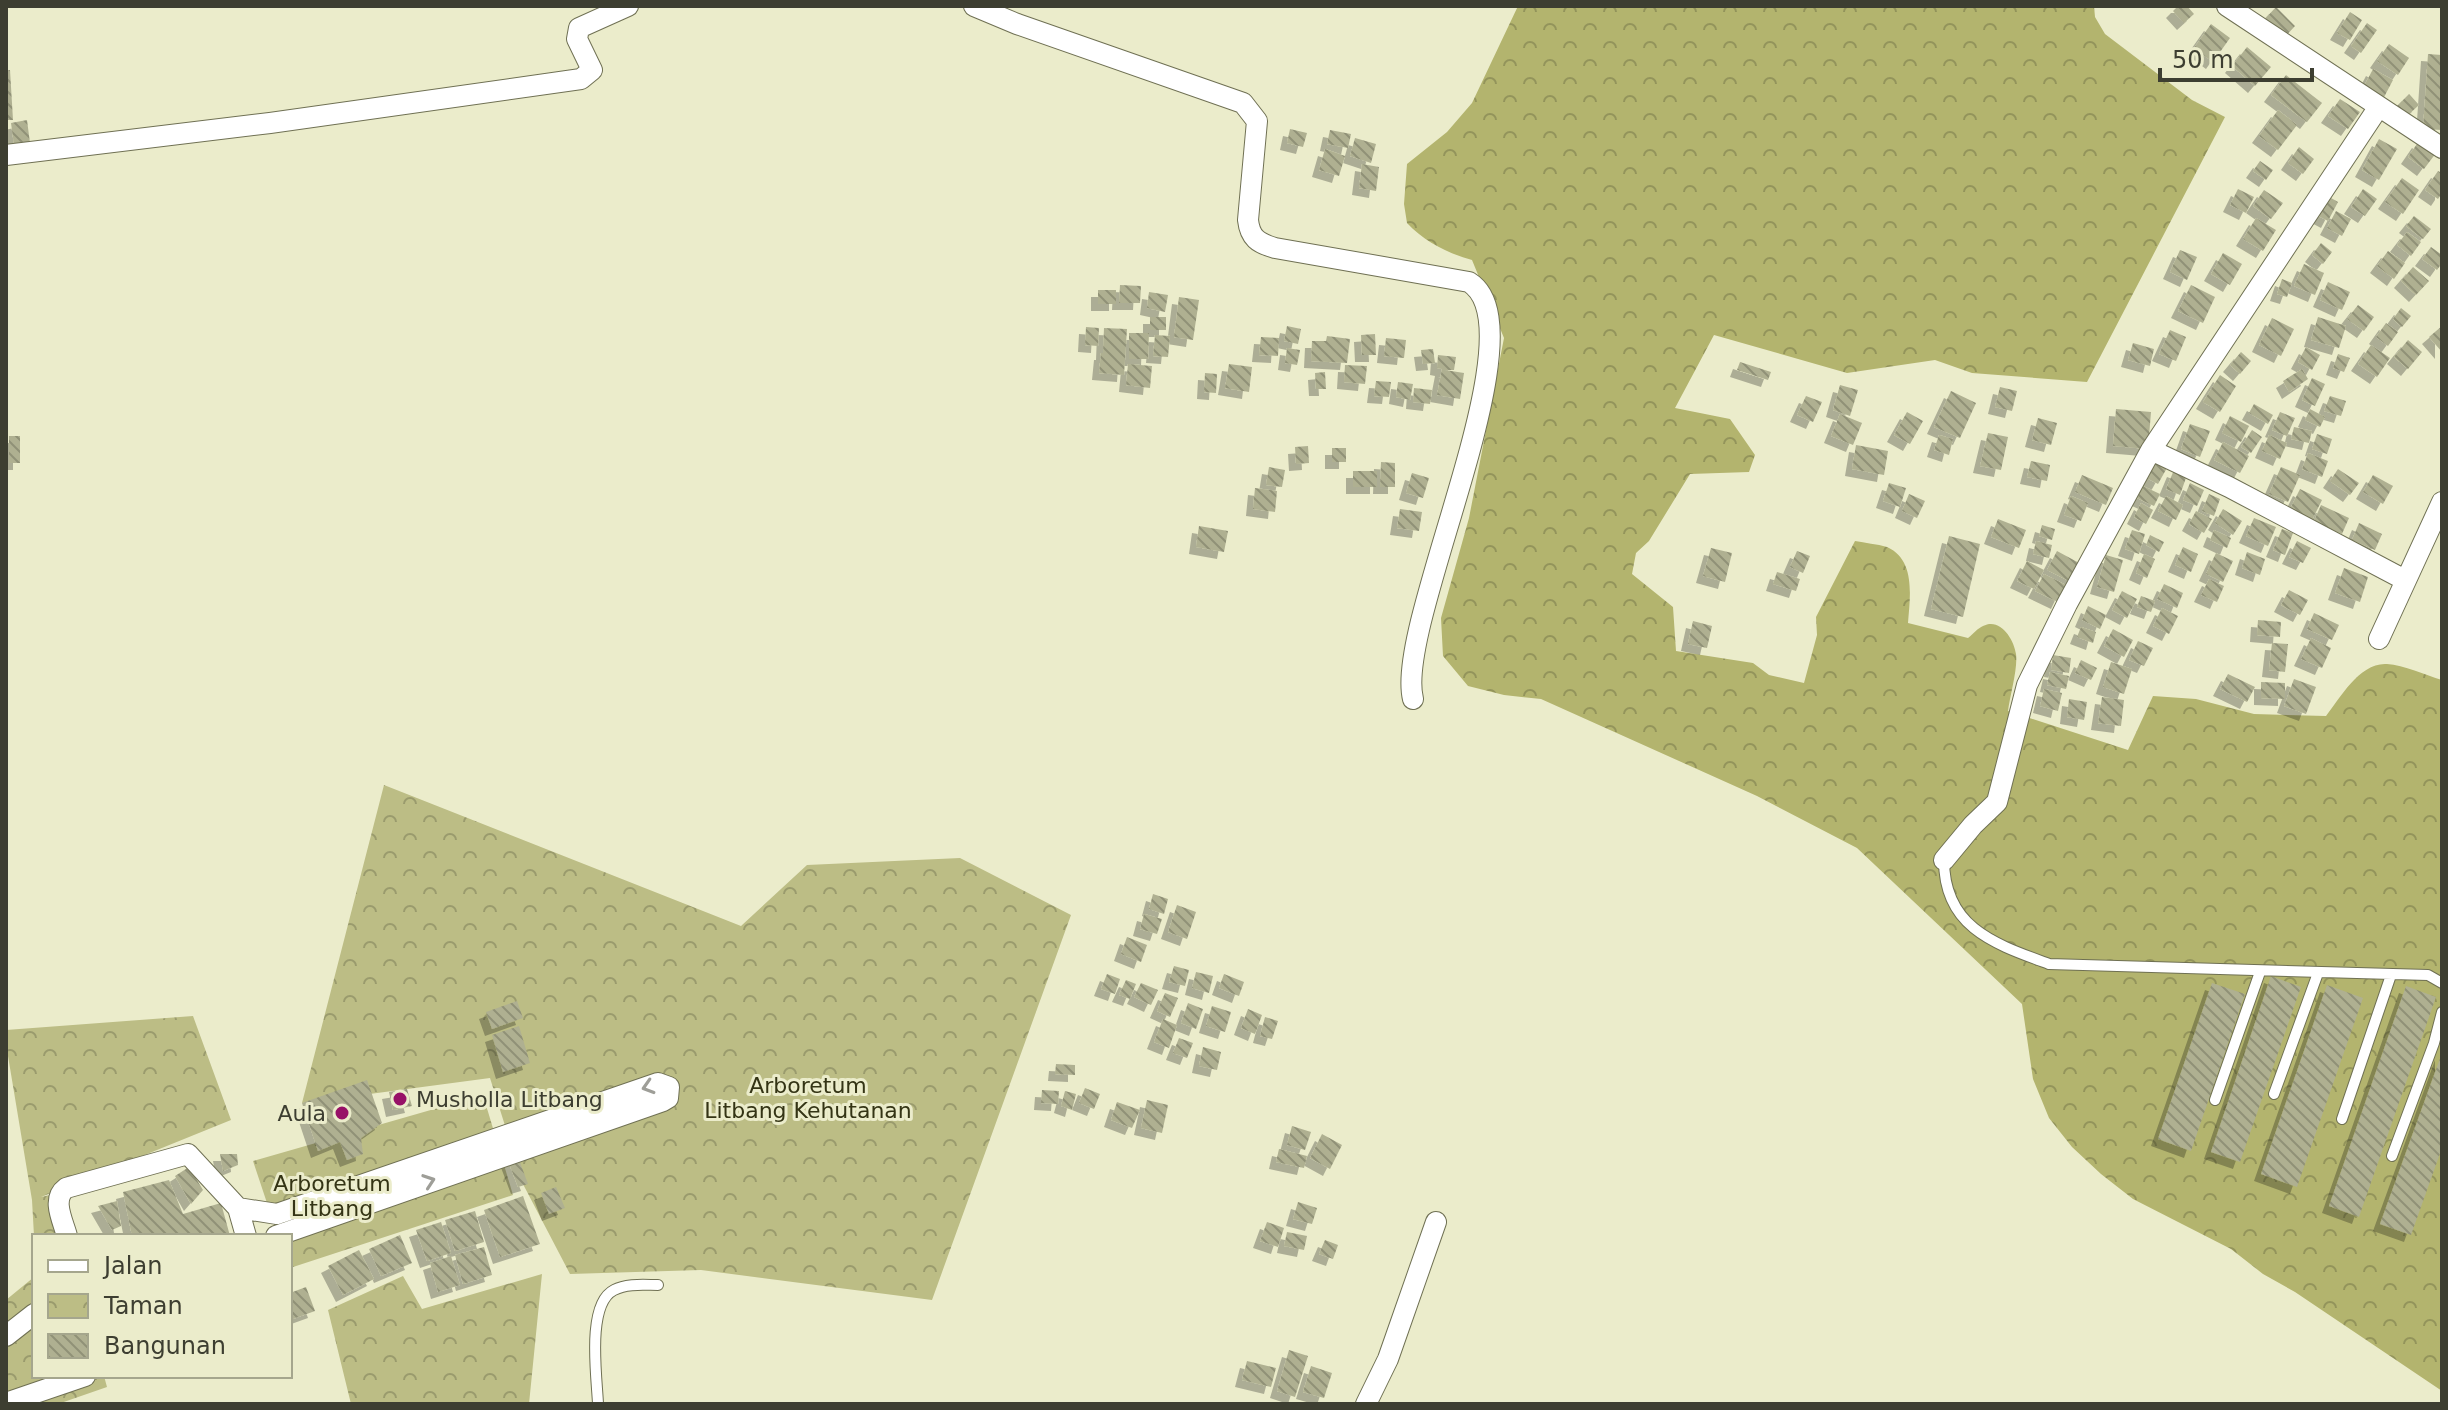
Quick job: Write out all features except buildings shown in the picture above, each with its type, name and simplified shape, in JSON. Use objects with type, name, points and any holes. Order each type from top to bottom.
[{"type":"street","points":[[6,155],[270,123],[581,79],[592,70],[577,39],[579,28],[628,6]]},
{"type":"street","points":[[974,6],[1243,103],[1257,121],[1248,220],[1249,233],[1259,243],[1469,282],[1476,287],[1487,314],[1485,376],[1466,470],[1414,655],[1411,679],[1413,699]]},
{"type":"street","points":[[2227,6],[2442,148]]},
{"type":"street","points":[[1944,860],[1997,802],[2027,685],[2067,604],[2151,450],[2378,108]]},
{"type":"street","points":[[2151,450],[2229,487],[2405,580]]},
{"type":"street","points":[[2379,639],[2442,502]]},
{"type":"street","points":[[238,1208],[255,1213],[279,1227],[506,1145],[658,1083],[669,1087],[668,1098],[663,1101],[506,1145]]},
{"type":"street","points":[[66,1234],[58,1200],[66,1188],[188,1154],[238,1208],[245,1234]]},
{"type":"street","points":[[1366,1404],[1388,1359],[1436,1222]]},
{"type":"street","points":[[6,1336],[32,1316]]},
{"type":"street","points":[[6,1403],[79,1378]]},
{"type":"lane","points":[[1944,860],[1944,876],[1950,894],[1966,922],[1994,943],[2049,964],[2428,975],[2442,983]]},
{"type":"lane","points":[[2215,1100],[2260,972]]},
{"type":"lane","points":[[2274,1094],[2318,973]]},
{"type":"lane","points":[[2342,1119],[2391,975]]},
{"type":"lane","points":[[2392,1156],[2434,1043],[2442,1012]]},
{"type":"lane","points":[[598,1404],[595,1340],[600,1307],[610,1292],[618,1288],[658,1285]]},
{"type":"green space","points":[[1518,6],[2094,6],[2095,17],[2105,34],[2192,100],[2225,117],[2087,382],[1972,373],[1935,360],[1847,373],[1714,335],[1675,408],[1730,419],[1755,455],[1749,472],[1690,474],[1649,541],[1636,553],[1632,574],[1673,607],[1676,651],[1753,663],[1769,675],[1804,683],[1817,635],[1816,617],[1855,541],[1887,547],[1903,561],[1907,570],[1910,591],[1908,623],[1968,638],[1981,627],[1995,624],[2009,636],[2016,660],[2008,711],[2128,750],[2153,696],[2196,699],[2254,714],[2326,716],[2352,682],[2377,665],[2400,666],[2442,680],[2442,1391],[2295,1292],[2263,1274],[2231,1249],[2133,1199],[2101,1174],[2072,1147],[2049,1118],[2033,1079],[2022,1004],[1857,848],[1757,796],[1541,699],[1504,695],[1468,686],[1443,656],[1441,618],[1469,518],[1504,338],[1472,260],[1437,246],[1407,223],[1404,204],[1407,164],[1447,132],[1472,103]]},
{"type":"green space","name":"Arboretum Litbang Kehutanan","points":[[384,785],[741,926],[807,865],[960,858],[1071,915],[932,1300],[701,1270],[570,1274],[524,1186],[490,1078],[302,1103]]},
{"type":"green space","points":[[193,1016],[231,1120],[41,1197],[60,1193],[70,1234],[34,1234],[32,1200],[6,1030]]},
{"type":"green space","name":"Arboretum Litbang","points":[[483,1095],[513,1195],[292,1267],[292,1234],[277,1234],[253,1161]]},
{"type":"green space","points":[[542,1274],[529,1404],[351,1404],[328,1310],[403,1276],[422,1309]]},
{"type":"green space","points":[[32,1279],[32,1378],[105,1378],[107,1387],[58,1404],[6,1404],[6,1300]]},
{"type":"place","name":"Musholla Litbang","points":[[400,1099]]},
{"type":"place","name":"Aula","points":[[342,1113]]}]
